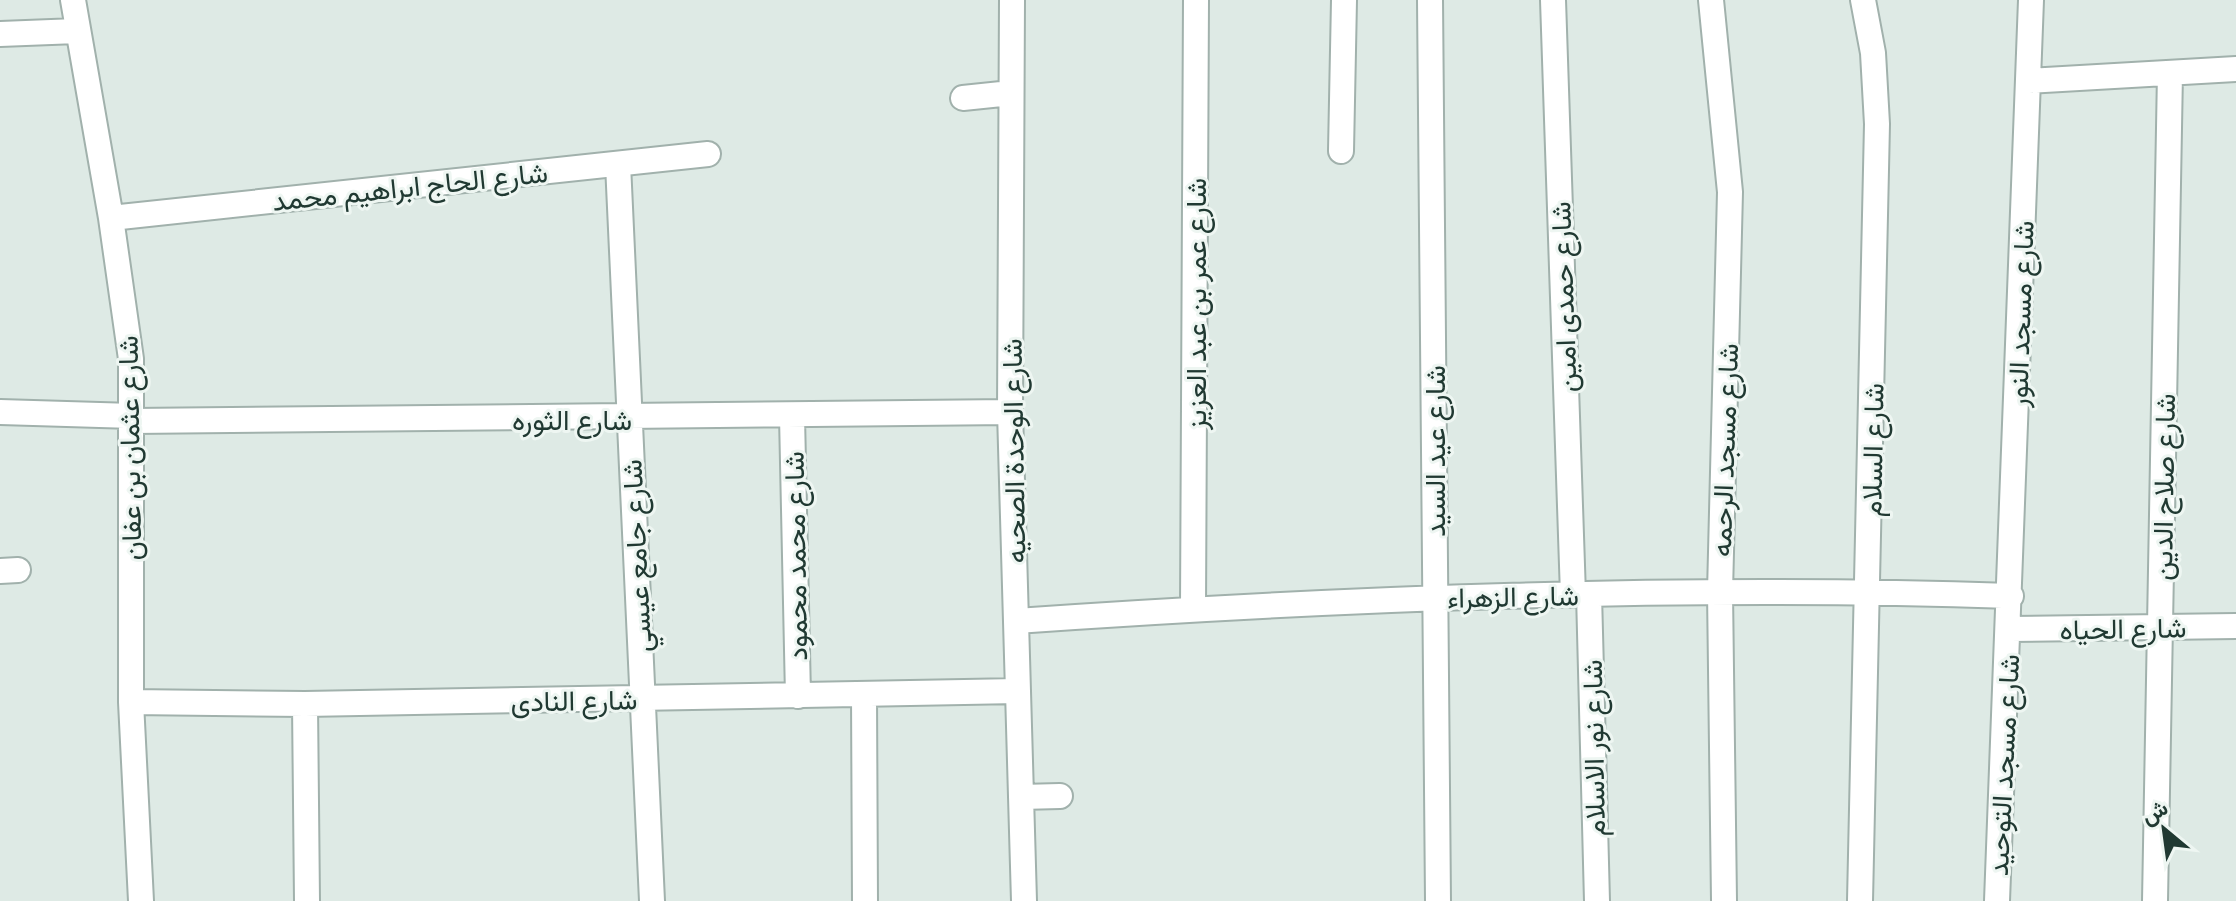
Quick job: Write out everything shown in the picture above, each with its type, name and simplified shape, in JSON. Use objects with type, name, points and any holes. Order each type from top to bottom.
[{"type":"street","name":"شارع عثمان بن عفان","points":[[73,0],[111,218],[131,359],[131,702],[141,901]]},
{"type":"street","name":"شارع الوحدة الصحيه","points":[[1012,0],[1010,412],[1024,901]]},
{"type":"street","name":"شارع عمر بن عبد العزيز","points":[[1193,608],[1196,0]]},
{"type":"street","points":[[1341,151],[1344,0]]},
{"type":"street","name":"شارع عيد السيد","points":[[1430,0],[1438,901]]},
{"type":"street","name":"شارع حمدى امين","points":[[1553,0],[1581,594]]},
{"type":"street","name":"شارع مسجد الرحمه","points":[[1711,0],[1730,192],[1720,592],[1724,901]]},
{"type":"street","name":"شارع السلام","points":[[1860,901],[1877,124],[1873,53],[1863,0]]},
{"type":"street","name":"شارع مسجد النور","points":[[2010,629],[2031,0]]},
{"type":"street","points":[[0,34],[77,31]]},
{"type":"street","points":[[2029,81],[2236,69]]},
{"type":"street","name":"شارع صلاح الدين","points":[[2155,901],[2170,73]]},
{"type":"street","points":[[963,98],[1011,93]]},
{"type":"street","name":"شارع الحاج ابراهيم محمد","points":[[111,218],[708,154]]},
{"type":"street","name":"شارع جامع عيسي","points":[[618,164],[652,901]]},
{"type":"street","name":"شارع الثوره","points":[[0,412],[133,419],[630,419],[1010,412]]},
{"type":"street","name":"شارع محمد محمود","points":[[792,416],[798,696]]},
{"type":"street","name":"شارع الزهراء","points":[[1016,621],[1193,608],[1435,597],[1720,592],[2011,596]]},
{"type":"street","name":"شارع نور الاسلام","points":[[1581,594],[1597,901]]},
{"type":"street","name":"شارع الحياه","points":[[2010,629],[2236,626]]},
{"type":"street","name":"شارع مسجد التوحيد","points":[[1997,901],[2010,629]]},
{"type":"street","name":"شارع النادى","points":[[131,702],[305,704],[1018,691]]},
{"type":"street","points":[[864,694],[865,901]]},
{"type":"street","points":[[305,704],[307,901]]},
{"type":"street","points":[[1021,797],[1060,796]]}]
